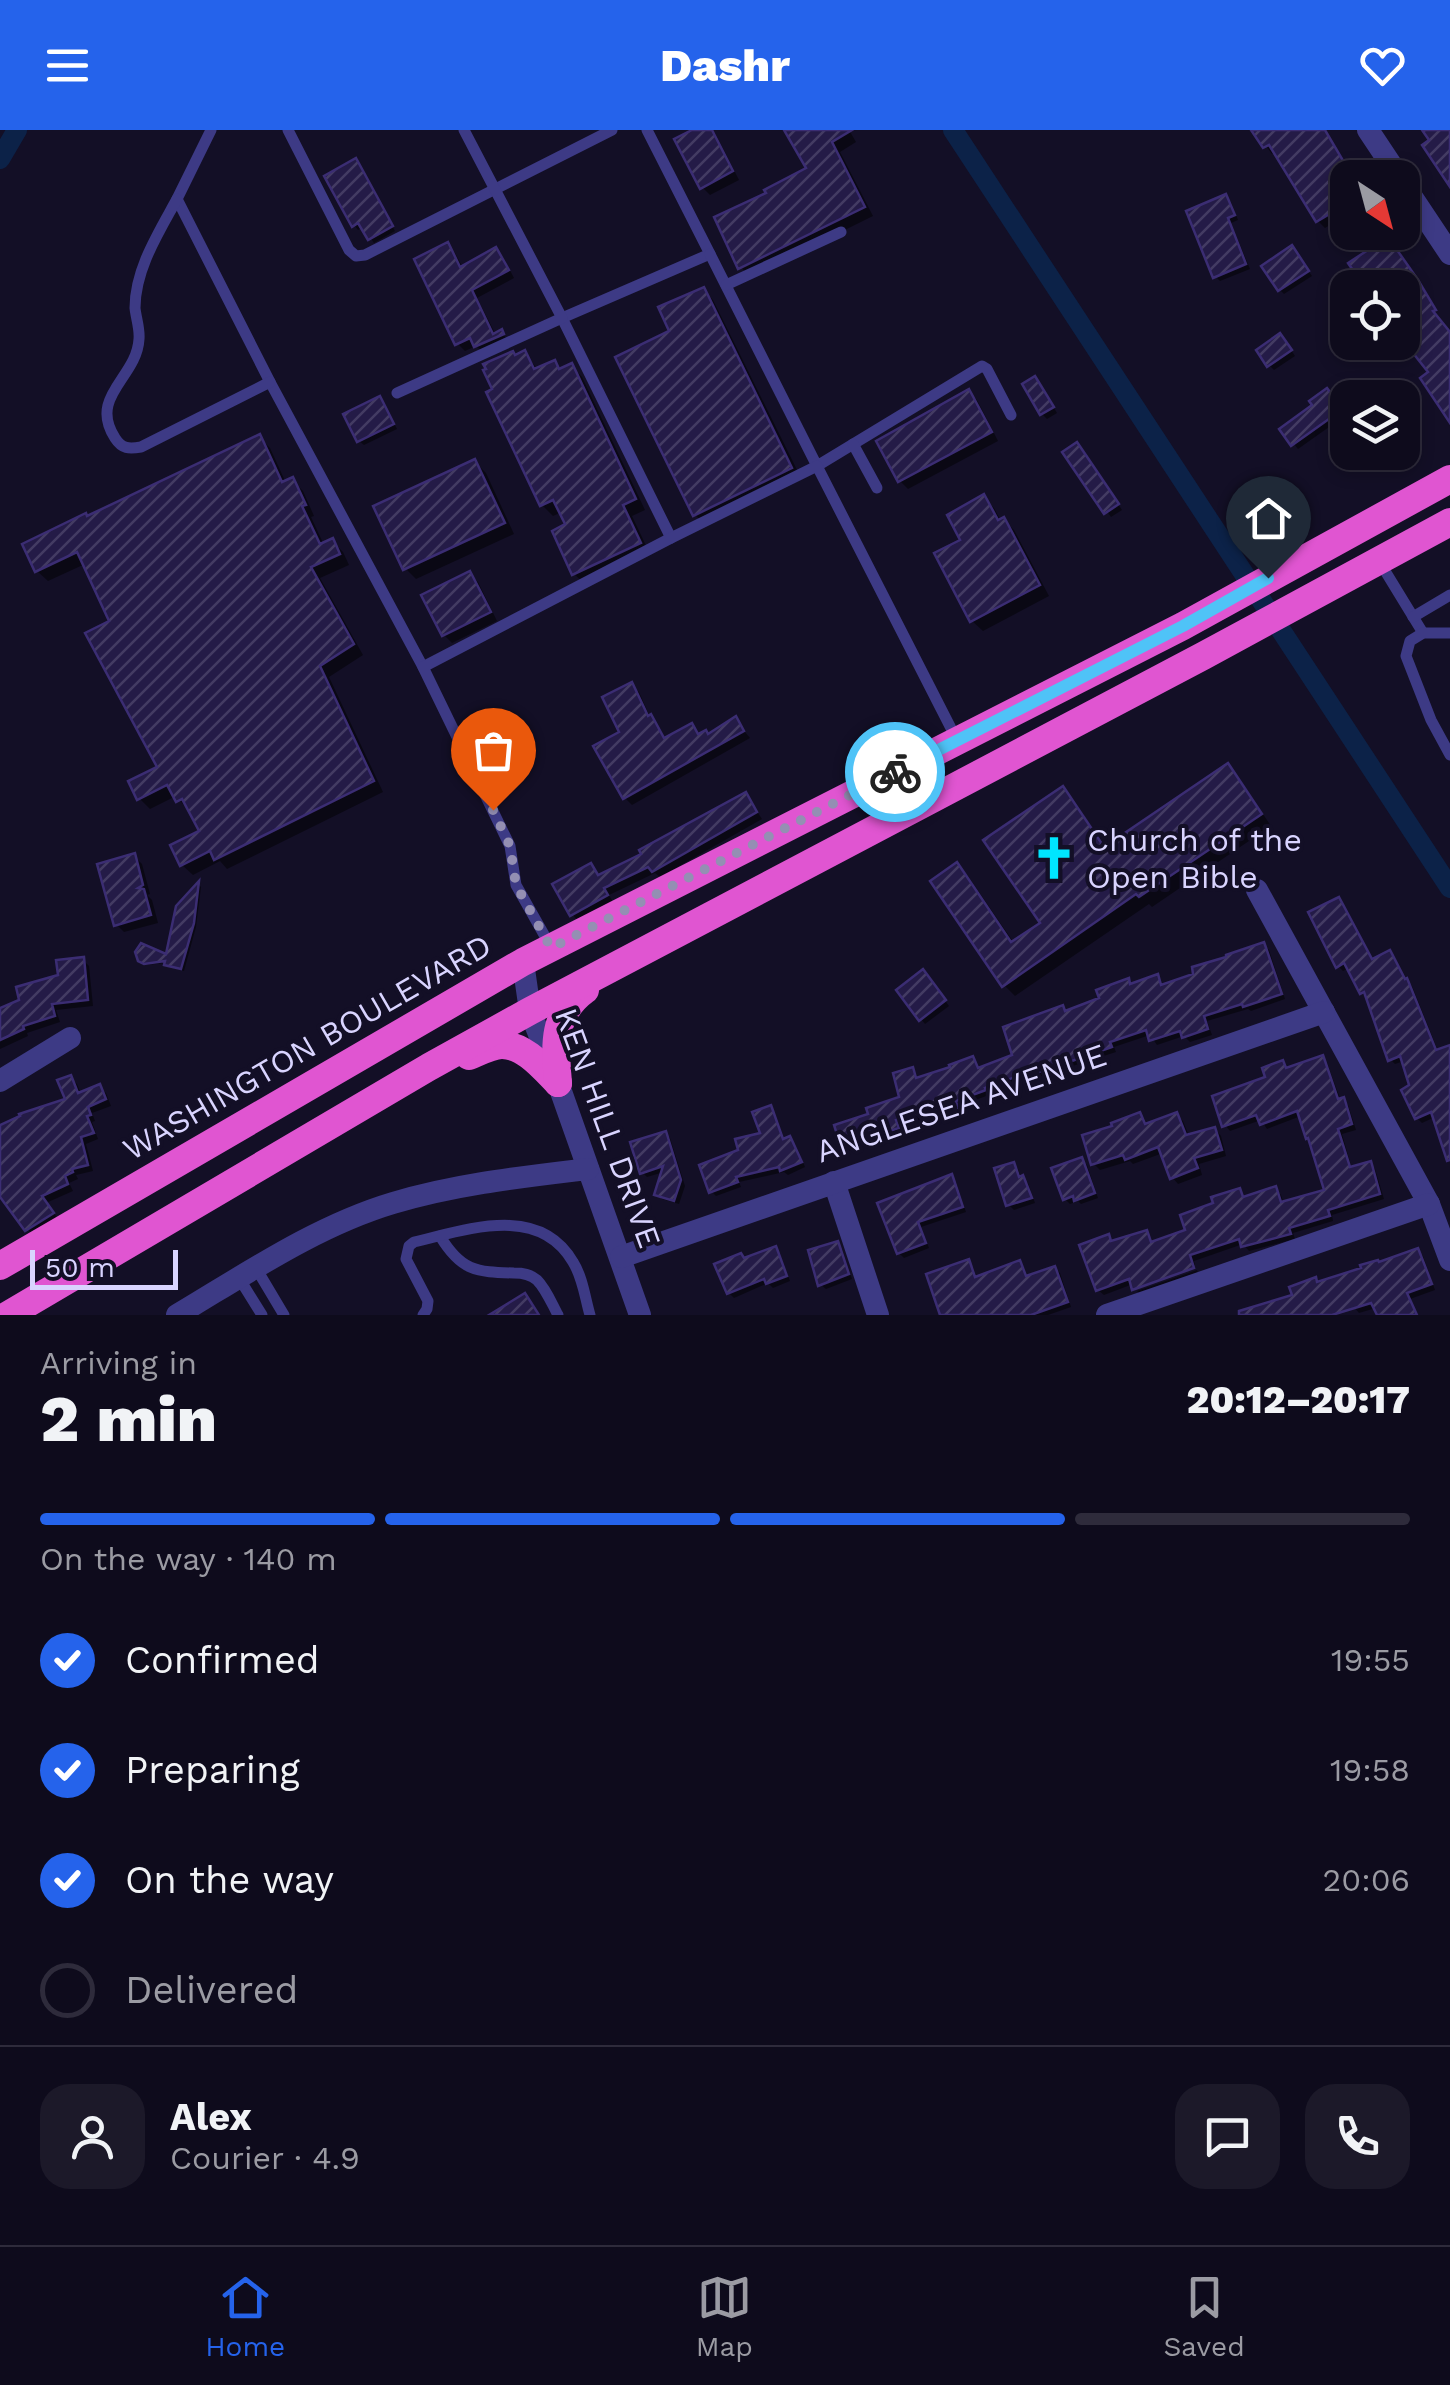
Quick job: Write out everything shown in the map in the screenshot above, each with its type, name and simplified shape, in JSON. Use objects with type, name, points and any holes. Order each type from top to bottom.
[{"type":"highway","name":"WASHINGTON BOULEVARD","points":[[0,1266],[523,962],[1183,626],[1450,478]]},
{"type":"highway","points":[[8,1315],[530,1010],[1450,522]]},
{"type":"highway","points":[[558,1083],[556,1038],[561,1016],[582,991],[613,975],[637,954]]},
{"type":"highway","points":[[429,1067],[502,1045],[534,1059],[558,1083]]},
{"type":"street","points":[[1368,130],[1388,160]]},
{"type":"street","points":[[1420,209],[1450,254]]},
{"type":"street","points":[[1256,890],[1429,1204],[1450,1260]]},
{"type":"street","name":"KEN HILL DRIVE","points":[[523,962],[530,1010],[640,1315]]},
{"type":"street","name":"ANGLESEA AVENUE","points":[[621,1257],[1324,1012]]},
{"type":"street","points":[[0,1081],[70,1038]]},
{"type":"street","points":[[177,1315],[322,1231],[390,1204],[466,1184],[588,1169]]},
{"type":"street","points":[[834,1182],[878,1315]]},
{"type":"street","points":[[1107,1315],[1429,1204]]},
{"type":"lane","points":[[211,130],[146,254],[135,305],[140,341],[107,402],[105,415],[121,446],[141,447],[270,382]]},
{"type":"lane","points":[[288,130],[349,250],[356,256],[365,255],[612,130]]},
{"type":"lane","points":[[464,130],[671,538]]},
{"type":"lane","points":[[647,130],[957,740]]},
{"type":"lane","points":[[176,199],[423,667],[510,846],[516,885],[551,948]]},
{"type":"lane","points":[[726,286],[840,232]]},
{"type":"lane","points":[[397,393],[710,254]]},
{"type":"lane","points":[[423,667],[816,466],[982,366],[987,368],[1012,414]]},
{"type":"lane","points":[[853,444],[877,488]]},
{"type":"lane","points":[[1379,561],[1422,632]]},
{"type":"lane","points":[[1413,617],[1450,595]]},
{"type":"lane","points":[[1450,633],[1422,632],[1410,641],[1406,656],[1431,720],[1450,754]]},
{"type":"lane","points":[[423,1315],[428,1301],[406,1259],[414,1242],[502,1224],[544,1233],[555,1240],[579,1272],[590,1315]]},
{"type":"lane","points":[[440,1236],[466,1267],[520,1273],[535,1279],[558,1315]]},
{"type":"lane","points":[[248,1273],[262,1315]]},
{"type":"lane","points":[[248,1273],[284,1315]]},
{"type":"building","points":[[692,130],[712,130],[733,171],[700,189],[674,139]]},
{"type":"building","points":[[784,130],[852,130],[832,142],[865,207],[738,269],[714,217],[766,193],[764,190],[806,168]]},
{"type":"building","points":[[1251,130],[1325,130],[1343,160],[1330,160],[1330,214],[1316,222],[1269,145],[1263,148]]},
{"type":"building","points":[[1422,130],[1450,130],[1450,187],[1422,145],[1429,140]]},
{"type":"building","points":[[356,158],[393,226],[368,240],[358,223],[352,227],[324,176]]},
{"type":"building","points":[[1226,194],[1235,215],[1228,218],[1246,264],[1213,278],[1186,211]]},
{"type":"building","points":[[448,242],[460,267],[496,247],[509,270],[472,290],[493,334],[502,329],[504,334],[474,347],[470,338],[455,345],[414,259]]},
{"type":"building","points":[[1292,245],[1309,271],[1278,291],[1261,266]]},
{"type":"building","points":[[1368,250],[1397,250],[1411,270],[1353,270],[1348,263]]},
{"type":"building","points":[[1420,283],[1436,310],[1433,311],[1450,332],[1450,423],[1420,378],[1428,372],[1419,360]]},
{"type":"building","points":[[704,287],[792,468],[693,516],[615,357],[669,331],[658,307]]},
{"type":"building","points":[[1280,333],[1292,350],[1267,367],[1256,350]]},
{"type":"building","points":[[525,350],[534,369],[555,360],[559,369],[572,363],[636,499],[623,505],[641,543],[572,575],[552,531],[565,524],[553,500],[540,506],[486,392],[492,389],[483,364]]},
{"type":"building","points":[[1035,376],[1054,407],[1040,415],[1022,384]]},
{"type":"building","points":[[1327,388],[1330,418],[1291,446],[1279,429],[1312,405],[1309,401]]},
{"type":"building","points":[[969,389],[992,432],[898,482],[876,441]]},
{"type":"building","points":[[380,396],[394,424],[357,442],[343,414]]},
{"type":"building","points":[[260,434],[282,482],[293,477],[320,544],[333,538],[340,554],[311,567],[354,644],[320,666],[374,781],[214,860],[210,851],[180,866],[170,845],[199,831],[182,799],[176,802],[167,785],[137,800],[128,781],[157,767],[85,633],[109,621],[77,552],[35,572],[22,544]]},
{"type":"building","points":[[1077,442],[1119,504],[1104,514],[1062,452]]},
{"type":"building","points":[[475,459],[505,523],[403,570],[373,506]]},
{"type":"building","points":[[984,494],[998,520],[1004,517],[1040,585],[970,622],[934,553],[960,540],[947,515]]},
{"type":"building","points":[[470,571],[491,612],[442,636],[421,595]]},
{"type":"building","points":[[632,682],[664,738],[692,723],[698,734],[706,730],[708,734],[736,716],[744,731],[623,799],[593,746],[619,732],[602,697]]},
{"type":"building","points":[[1228,763],[1262,814],[1139,897],[1136,894],[1002,987],[930,881],[957,862],[1011,942],[1040,923],[983,840],[1063,786],[1104,847]]},
{"type":"building","points":[[746,792],[757,812],[652,872],[648,867],[604,888],[608,895],[570,916],[552,884],[591,863],[598,875]]},
{"type":"building","points":[[135,853],[143,885],[138,888],[144,889],[151,915],[114,926],[97,864]]},
{"type":"building","points":[[199,881],[194,923],[181,969],[164,965],[165,961],[138,961],[135,952],[141,943],[166,954],[176,906]]},
{"type":"building","points":[[1339,897],[1372,959],[1390,950],[1407,978],[1436,1050],[1450,1045],[1450,1160],[1447,1161],[1431,1112],[1415,1119],[1401,1090],[1409,1085],[1400,1056],[1388,1061],[1364,992],[1360,994],[1344,963],[1336,968],[1308,912]]},
{"type":"building","points":[[1264,942],[1282,994],[1204,1016],[1208,1029],[1182,1038],[1180,1031],[1149,1041],[1146,1030],[1110,1042],[1112,1047],[985,1088],[956,1101],[958,1109],[934,1116],[932,1110],[896,1120],[899,1128],[841,1147],[834,1125],[868,1114],[866,1108],[899,1097],[893,1073],[913,1067],[916,1078],[973,1056],[978,1068],[1012,1055],[1003,1027],[1063,1005],[1065,1011],[1099,998],[1096,990],[1129,978],[1130,984],[1158,974],[1161,985],[1193,974],[1192,967]]},
{"type":"building","points":[[84,957],[88,1000],[52,1004],[55,1016],[23,1026],[24,1029],[0,1040],[0,1008],[19,1000],[16,987],[58,975],[56,960]]},
{"type":"building","points":[[923,969],[946,1000],[919,1021],[896,990]]},
{"type":"building","points":[[1323,1055],[1338,1099],[1344,1097],[1352,1124],[1338,1129],[1350,1167],[1371,1161],[1380,1194],[1328,1210],[1330,1216],[1289,1228],[1291,1234],[1241,1247],[1239,1239],[1190,1255],[1194,1268],[1132,1290],[1129,1279],[1096,1291],[1079,1245],[1109,1234],[1111,1241],[1147,1230],[1151,1242],[1185,1230],[1180,1215],[1213,1203],[1211,1197],[1240,1188],[1243,1197],[1276,1186],[1281,1202],[1324,1190],[1297,1111],[1260,1125],[1256,1115],[1222,1127],[1212,1096],[1265,1077],[1262,1068],[1283,1060],[1286,1068]]},
{"type":"building","points":[[71,1075],[78,1093],[100,1084],[106,1099],[88,1107],[94,1133],[81,1137],[88,1165],[72,1169],[65,1176],[68,1184],[42,1196],[54,1213],[25,1231],[0,1197],[0,1125],[19,1114],[65,1099],[57,1080]]},
{"type":"building","points":[[771,1105],[783,1139],[790,1136],[802,1162],[780,1171],[779,1167],[736,1177],[738,1182],[709,1193],[699,1165],[738,1150],[735,1139],[760,1133],[752,1112]]},
{"type":"building","points":[[1140,1112],[1145,1124],[1177,1112],[1186,1135],[1215,1127],[1222,1150],[1194,1158],[1198,1168],[1170,1179],[1158,1147],[1125,1160],[1123,1155],[1091,1165],[1082,1135]]},
{"type":"building","points":[[666,1131],[681,1180],[674,1201],[654,1195],[663,1166],[640,1174],[630,1142]]},
{"type":"building","points":[[1082,1157],[1095,1193],[1074,1201],[1073,1196],[1063,1200],[1051,1168]]},
{"type":"building","points":[[1014,1162],[1032,1198],[1006,1206],[994,1168]]},
{"type":"building","points":[[952,1174],[963,1207],[918,1222],[926,1243],[897,1254],[877,1203]]},
{"type":"building","points":[[838,1241],[849,1274],[818,1286],[808,1250]]},
{"type":"building","points":[[776,1246],[787,1276],[766,1284],[764,1279],[727,1294],[714,1264],[741,1253],[744,1258]]},
{"type":"building","points":[[1418,1248],[1432,1284],[1407,1293],[1417,1315],[1377,1315],[1371,1303],[1332,1315],[1239,1315],[1239,1311],[1292,1295],[1289,1287],[1316,1277],[1317,1282]]},
{"type":"building","points":[[969,1259],[975,1277],[1020,1260],[1026,1276],[1055,1266],[1068,1302],[1031,1315],[940,1315],[926,1274]]},
{"type":"building","points":[[525,1293],[539,1315],[489,1315]]},
{"type":"waterway","points":[[0,159],[17,130]]},
{"type":"waterway","points":[[953,130],[1450,888]]},
{"type":"way so far","points":[[493,810],[510,846],[516,885],[551,948],[895,772]]},
{"type":"place","name":"Church of the Open Bible","points":[[1054,858]]},
{"type":"route","points":[[895,772],[1183,626],[1268,578]]}]
